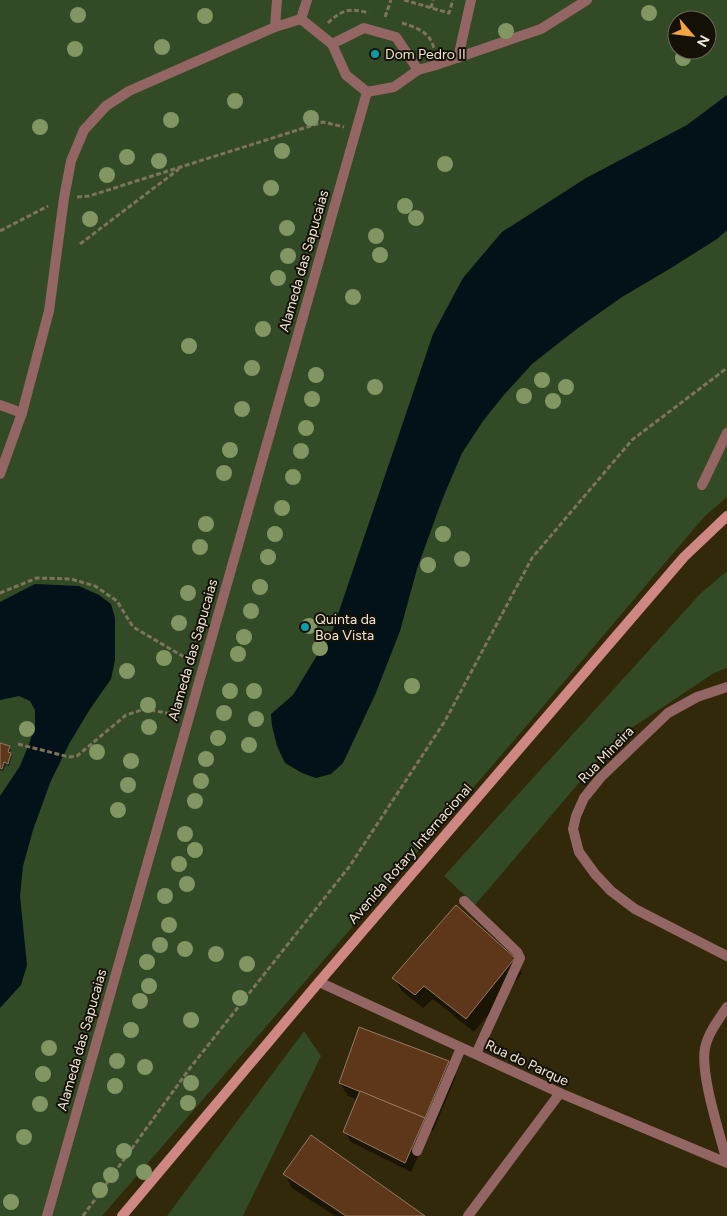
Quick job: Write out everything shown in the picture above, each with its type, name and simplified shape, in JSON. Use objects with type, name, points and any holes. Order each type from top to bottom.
[{"type":"main road","name":"Avenida Rotary Internacional","points":[[122,1216],[318,982],[684,557],[727,516]]},
{"type":"street","points":[[275,27],[277,0]]},
{"type":"street","points":[[301,19],[307,0]]},
{"type":"street","points":[[458,58],[471,0]]},
{"type":"street","points":[[301,19],[332,44],[346,75],[367,92],[394,87],[418,70],[541,29],[587,0]]},
{"type":"street","points":[[0,474],[22,413],[49,311],[64,198],[71,161],[84,130],[106,106],[129,91],[275,27],[301,19]]},
{"type":"street","points":[[332,44],[364,28],[396,37],[418,70]]},
{"type":"street","name":"Alameda das Sapucaias","points":[[47,1216],[367,92]]},
{"type":"street","points":[[0,406],[22,413]]},
{"type":"street","points":[[702,485],[727,433]]},
{"type":"street","name":"Rua Mineira","points":[[727,687],[697,697],[668,713],[601,777],[584,798],[576,816],[573,829],[579,852],[595,874],[611,890],[636,909],[727,956]]},
{"type":"street","points":[[464,901],[517,952],[520,958],[476,1054]]},
{"type":"street","name":"Rua do Parque","points":[[318,982],[560,1093],[727,1163]]},
{"type":"street","points":[[727,1007],[712,1031],[705,1047],[704,1061],[706,1078],[727,1163]]},
{"type":"street","points":[[417,1151],[461,1048]]},
{"type":"street","points":[[468,1216],[560,1093]]},
{"type":"path","points":[[385,17],[390,0]]},
{"type":"path","points":[[404,0],[449,13],[453,0]]},
{"type":"path","points":[[431,8],[433,0]]},
{"type":"path","points":[[318,32],[337,14],[353,9],[366,12]]},
{"type":"path","points":[[410,25],[424,31],[434,45],[436,65]]},
{"type":"path","points":[[0,232],[64,198],[89,196],[323,122],[356,129]]},
{"type":"path","points":[[80,244],[182,167]]},
{"type":"path","points":[[83,1216],[190,1068],[348,867],[445,721],[532,558],[632,440],[727,368]]},
{"type":"path","points":[[0,593],[37,578],[71,579],[95,586],[117,601],[133,627],[202,668]]},
{"type":"path","points":[[18,744],[69,757],[77,756],[126,715],[145,709],[188,717]]},
{"type":"green space","name":"Quinta da Boa Vista","points":[[0,0],[727,0],[727,497],[704,517],[517,737],[102,1216],[0,1216]]},
{"type":"green space","points":[[727,571],[727,668],[714,673],[618,737],[475,905],[444,876],[700,594]]},
{"type":"green space","points":[[304,1031],[321,1056],[243,1216],[167,1216]]},
{"type":"shaded area","points":[[727,95],[727,230],[717,239],[622,297],[578,328],[532,364],[503,396],[483,421],[462,453],[442,500],[417,569],[400,631],[375,695],[343,763],[331,774],[316,778],[302,773],[285,763],[277,746],[271,714],[293,695],[333,629],[433,334],[463,278],[502,232],[586,178],[687,125]]},
{"type":"shaded area","points":[[35,584],[79,586],[99,595],[111,604],[115,618],[115,660],[111,679],[69,744],[50,783],[33,830],[23,866],[20,896],[27,965],[21,985],[0,1008],[0,796],[20,766],[29,744],[35,726],[35,710],[30,701],[19,696],[0,700],[0,602]]},
{"type":"building","points":[[0,743],[10,746],[8,752],[11,753],[8,764],[4,762],[2,769],[0,768]]},
{"type":"building","points":[[456,905],[515,958],[466,1019],[424,986],[415,995],[392,978]]},
{"type":"building","points":[[359,1027],[449,1061],[425,1118],[339,1083]]},
{"type":"building","points":[[360,1091],[425,1118],[405,1163],[343,1132]]},
{"type":"building","points":[[311,1135],[425,1216],[346,1216],[283,1174]]},
{"type":"place","name":"Dom Pedro II","points":[[375,54]]},
{"type":"place","name":"Quinta da Boa Vista","points":[[305,627]]}]
